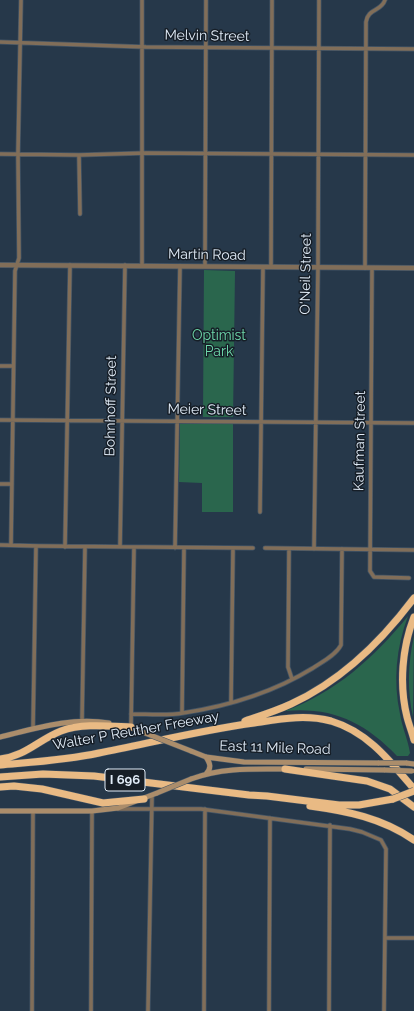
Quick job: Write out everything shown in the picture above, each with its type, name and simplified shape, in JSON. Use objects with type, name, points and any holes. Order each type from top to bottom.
[{"type":"highway","points":[[228,727],[289,705],[306,697],[327,684],[366,654],[414,598]]},
{"type":"highway","points":[[414,617],[404,657],[402,677],[407,716],[414,740]]},
{"type":"highway","points":[[228,727],[295,717],[331,721],[351,729],[386,755],[414,790],[393,799],[359,805],[339,805],[249,795]]},
{"type":"highway","points":[[0,759],[23,754],[54,734],[65,730],[84,727],[131,727]]},
{"type":"highway","name":"Walter P Reuther Freeway","points":[[0,765],[97,754],[228,727]]},
{"type":"highway","points":[[285,769],[367,780],[390,789],[414,807]]},
{"type":"highway","name":"Walter P Reuther Freeway","points":[[0,777],[43,774],[80,775],[249,795]]},
{"type":"highway","points":[[0,787],[14,786],[42,789],[103,803],[144,799]]},
{"type":"highway","points":[[249,795],[266,800],[340,810],[356,814],[376,820],[397,829],[414,840]]},
{"type":"main road","name":"East 11 Mile Road","points":[[0,737],[62,722],[82,720],[105,722],[131,727],[206,757],[244,762],[414,764]]},
{"type":"main road","points":[[205,775],[208,772],[210,765],[206,757]]},
{"type":"main road","name":"East 11 Mile Road","points":[[0,811],[92,811],[118,808],[152,796],[191,779],[238,769],[413,771]]},
{"type":"street","points":[[11,545],[15,271],[19,258],[18,154],[21,0]]},
{"type":"street","points":[[142,0],[142,266]]},
{"type":"street","points":[[205,266],[206,0]]},
{"type":"street","points":[[271,267],[272,0]]},
{"type":"street","name":"O'Neil Street","points":[[314,549],[318,267],[319,0]]},
{"type":"street","points":[[365,268],[366,17],[370,12],[381,7],[385,0]]},
{"type":"street","name":"Melvin Street","points":[[0,42],[142,47],[414,49]]},
{"type":"street","points":[[0,154],[79,155],[206,153],[414,155]]},
{"type":"street","points":[[79,155],[80,214]]},
{"type":"street","name":"Martin Road","points":[[0,265],[414,268]]},
{"type":"street","points":[[66,547],[70,265]]},
{"type":"street","name":"Bohnhoff Street","points":[[120,547],[125,265]]},
{"type":"street","points":[[175,548],[180,266]]},
{"type":"street","points":[[260,512],[263,267]]},
{"type":"street","name":"Kaufman Street","points":[[372,268],[370,571],[374,577],[409,578]]},
{"type":"street","points":[[0,366],[13,366]]},
{"type":"street","name":"Meier Street","points":[[0,420],[177,420],[414,423]]},
{"type":"street","points":[[0,484],[12,484]]},
{"type":"street","points":[[0,545],[66,547],[253,548]]},
{"type":"street","points":[[33,729],[36,546]]},
{"type":"street","points":[[82,720],[85,547]]},
{"type":"street","points":[[131,727],[134,547]]},
{"type":"street","points":[[182,713],[184,548]]},
{"type":"street","points":[[231,702],[232,548]]},
{"type":"street","points":[[265,548],[414,550]]},
{"type":"street","points":[[288,549],[288,667],[292,679]]},
{"type":"street","points":[[131,714],[182,713],[231,702],[264,692],[292,679],[322,662],[338,650],[341,645],[342,549]]},
{"type":"street","points":[[148,1011],[152,796]]},
{"type":"street","points":[[118,808],[205,809],[330,825],[362,832],[378,838],[384,844],[386,849],[384,1011]]},
{"type":"street","points":[[204,1011],[205,809]]},
{"type":"street","points":[[32,1011],[33,811]]},
{"type":"street","points":[[91,1011],[92,811]]},
{"type":"street","points":[[269,1011],[270,818]]},
{"type":"street","points":[[328,1011],[330,825]]},
{"type":"street","points":[[386,938],[414,938]]},
{"type":"green space","name":"Optimist Park","points":[[204,270],[235,271],[233,417],[203,417]]},
{"type":"green space","points":[[180,424],[233,424],[233,512],[202,512],[202,483],[179,482]]},
{"type":"green space","points":[[408,616],[398,652],[396,677],[400,714],[410,753],[408,756],[397,756],[372,734],[347,719],[318,712],[302,710],[285,711],[321,694],[353,672],[382,646]]},
{"type":"green space","points":[[414,636],[413,717],[409,676],[410,656]]}]
